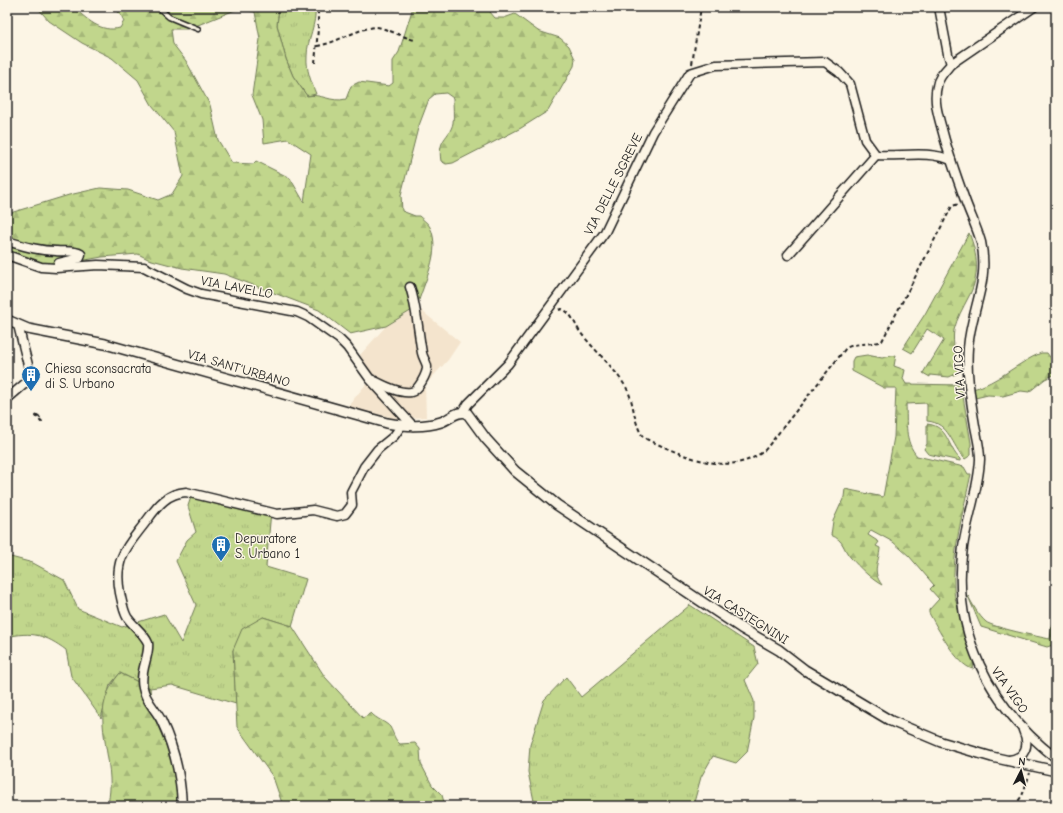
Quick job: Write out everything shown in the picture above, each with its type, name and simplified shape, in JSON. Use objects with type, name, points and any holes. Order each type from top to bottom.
[{"type":"street","points":[[939,7],[951,64]]},
{"type":"street","name":"VIA VIGO","points":[[1034,7],[982,41],[951,64],[942,74],[937,83],[936,95],[939,119],[951,160],[980,240],[984,268],[984,280],[969,336],[967,356],[968,374],[980,458],[963,547],[961,588],[962,604],[983,674],[995,693],[1022,728],[1056,758]]},
{"type":"street","points":[[690,73],[716,65],[825,62],[839,72],[850,84],[865,140],[876,155]]},
{"type":"street","name":"VIA DELLE SGREVE","points":[[463,412],[468,404],[508,364],[605,232],[653,132],[690,73]]},
{"type":"street","points":[[876,155],[894,156],[929,154],[941,156],[951,160]]},
{"type":"street","points":[[788,255],[876,155]]},
{"type":"street","points":[[7,241],[44,251],[77,252],[81,254],[80,258],[77,260],[46,267]]},
{"type":"street","name":"VIA LAVELLO","points":[[7,255],[24,262],[46,267],[68,268],[98,265],[144,267],[187,289],[201,294],[297,312],[339,339],[370,379],[413,426]]},
{"type":"street","points":[[370,379],[395,389],[411,392],[416,389],[425,374],[427,366],[422,356],[415,303],[410,287]]},
{"type":"street","name":"VIA SANT'URBANO","points":[[7,320],[28,329],[105,344],[372,420],[401,426],[441,422],[463,412]]},
{"type":"street","points":[[7,399],[30,378],[29,366],[18,325]]},
{"type":"street","name":"VIA CASTEGNINI","points":[[463,412],[471,417],[486,439],[515,471],[557,505],[741,628],[780,650],[805,670],[891,721],[941,742],[1030,766],[1056,771]]},
{"type":"street","points":[[182,806],[179,772],[169,738],[159,716],[143,690],[143,668],[148,643],[128,618],[122,600],[117,575],[123,552],[158,504],[179,492],[186,492],[277,514],[303,510],[313,510],[337,516],[345,514],[352,506],[352,492],[364,467],[378,449],[399,431],[401,426]]},
{"type":"street","name":"VIA VIGO","points":[[1008,760],[1020,758],[1026,749],[1027,739],[1022,728]]},
{"type":"lane","points":[[158,7],[169,17],[198,30]]},
{"type":"path","points":[[315,63],[318,7]]},
{"type":"path","points":[[690,73],[701,7]]},
{"type":"path","points":[[316,46],[327,45],[357,32],[377,27],[402,37],[415,40]]},
{"type":"path","points":[[544,314],[562,308],[568,312],[580,331],[628,390],[639,432],[644,438],[694,460],[724,464],[740,462],[760,454],[765,450],[846,348],[854,344],[874,344],[882,341],[952,206],[965,202]]},
{"type":"path","points":[[1014,806],[1027,786],[1030,766]]},
{"type":"shaded area","points":[[417,307],[460,342],[448,360],[425,385],[426,417],[398,419],[347,407],[372,377],[360,355],[386,326]]},
{"type":"green space","points":[[37,7],[73,7],[94,24],[106,29],[113,29],[120,28],[124,21],[114,7],[279,7],[277,25],[286,59],[293,76],[307,96],[312,95],[336,100],[346,99],[351,86],[359,82],[389,86],[393,83],[393,61],[399,52],[413,7],[490,7],[490,12],[495,18],[504,18],[515,14],[538,31],[560,38],[569,46],[575,59],[574,66],[548,111],[521,128],[453,163],[446,164],[441,161],[440,153],[442,143],[453,123],[453,98],[446,93],[435,94],[429,99],[418,128],[401,195],[402,211],[419,216],[430,227],[434,247],[433,257],[427,278],[417,307],[386,326],[350,334],[319,310],[224,274],[182,268],[148,259],[138,254],[102,257],[53,266],[15,254],[7,249],[7,214],[69,195],[100,188],[128,190],[158,200],[172,194],[183,176],[174,132],[152,105],[138,80],[112,58],[82,43],[49,21]],"holes":[[[240,8],[255,12],[260,39],[252,95],[262,120],[264,143],[288,139],[311,154],[304,202],[290,178],[256,161],[253,164],[232,163],[218,140],[210,105],[186,61],[173,44],[171,29],[188,29]]]},
{"type":"green space","points":[[279,7],[315,7],[315,19],[307,50],[307,66],[316,94],[307,96],[293,76],[286,59],[277,25]]},
{"type":"green space","points":[[969,233],[976,258],[976,274],[972,290],[958,317],[954,330],[954,346],[958,373],[949,377],[930,375],[930,377],[923,373],[944,340],[927,329],[912,353],[903,348],[925,314]]},
{"type":"green space","points":[[1041,353],[1047,353],[1056,365],[1056,374],[1045,379],[1029,392],[1021,391],[1003,396],[988,395],[971,399],[973,389],[999,378]]},
{"type":"green space","points":[[867,355],[882,358],[896,355],[894,366],[905,370],[903,379],[906,384],[961,385],[971,443],[971,455],[965,459],[941,426],[927,421],[927,403],[906,404],[906,425],[910,444],[917,456],[964,467],[968,474],[971,474],[956,546],[954,589],[972,654],[973,669],[960,661],[954,654],[929,613],[929,610],[939,599],[930,589],[934,585],[909,556],[893,542],[871,530],[868,535],[879,542],[876,546],[880,548],[876,571],[882,585],[874,580],[854,562],[841,542],[836,537],[831,535],[833,521],[844,497],[845,489],[883,497],[894,437],[896,388],[884,388],[852,371],[852,361],[854,357]]},
{"type":"green space","points":[[927,424],[940,429],[944,433],[960,461],[928,454],[924,449],[927,444]]},
{"type":"green space","points":[[193,491],[271,511],[266,567],[306,579],[292,626],[263,617],[233,650],[236,704],[172,685],[150,688],[120,673],[110,685],[101,718],[71,676],[66,650],[52,641],[38,636],[24,634],[7,637],[7,556],[33,563],[64,580],[78,609],[122,627],[164,614],[181,643],[196,605],[176,561],[187,540],[196,532],[188,506]]},
{"type":"green space","points":[[968,596],[976,610],[986,622],[1016,632],[1050,639],[1052,625],[1056,623],[1056,644],[1047,647],[981,627]]},
{"type":"green space","points":[[690,605],[754,647],[758,664],[745,680],[754,701],[754,718],[747,752],[736,763],[713,756],[701,777],[693,806],[567,806],[534,801],[528,772],[530,745],[544,700],[566,677],[581,697]]},
{"type":"green space","points":[[263,617],[292,626],[325,677],[363,718],[371,713],[390,727],[395,738],[400,744],[415,743],[420,749],[421,764],[432,785],[442,795],[445,806],[283,806],[273,777],[237,727],[233,650],[242,629]]},
{"type":"green space","points":[[120,673],[150,688],[152,712],[169,752],[178,786],[178,806],[108,806],[110,781],[109,764],[104,737],[103,711],[111,686]]},
{"type":"place","name":"Chiesa sconsacrata di S. Urbano","points":[[31,392]]},
{"type":"place","name":"Depuratore S. Urbano 1","points":[[221,562]]}]
